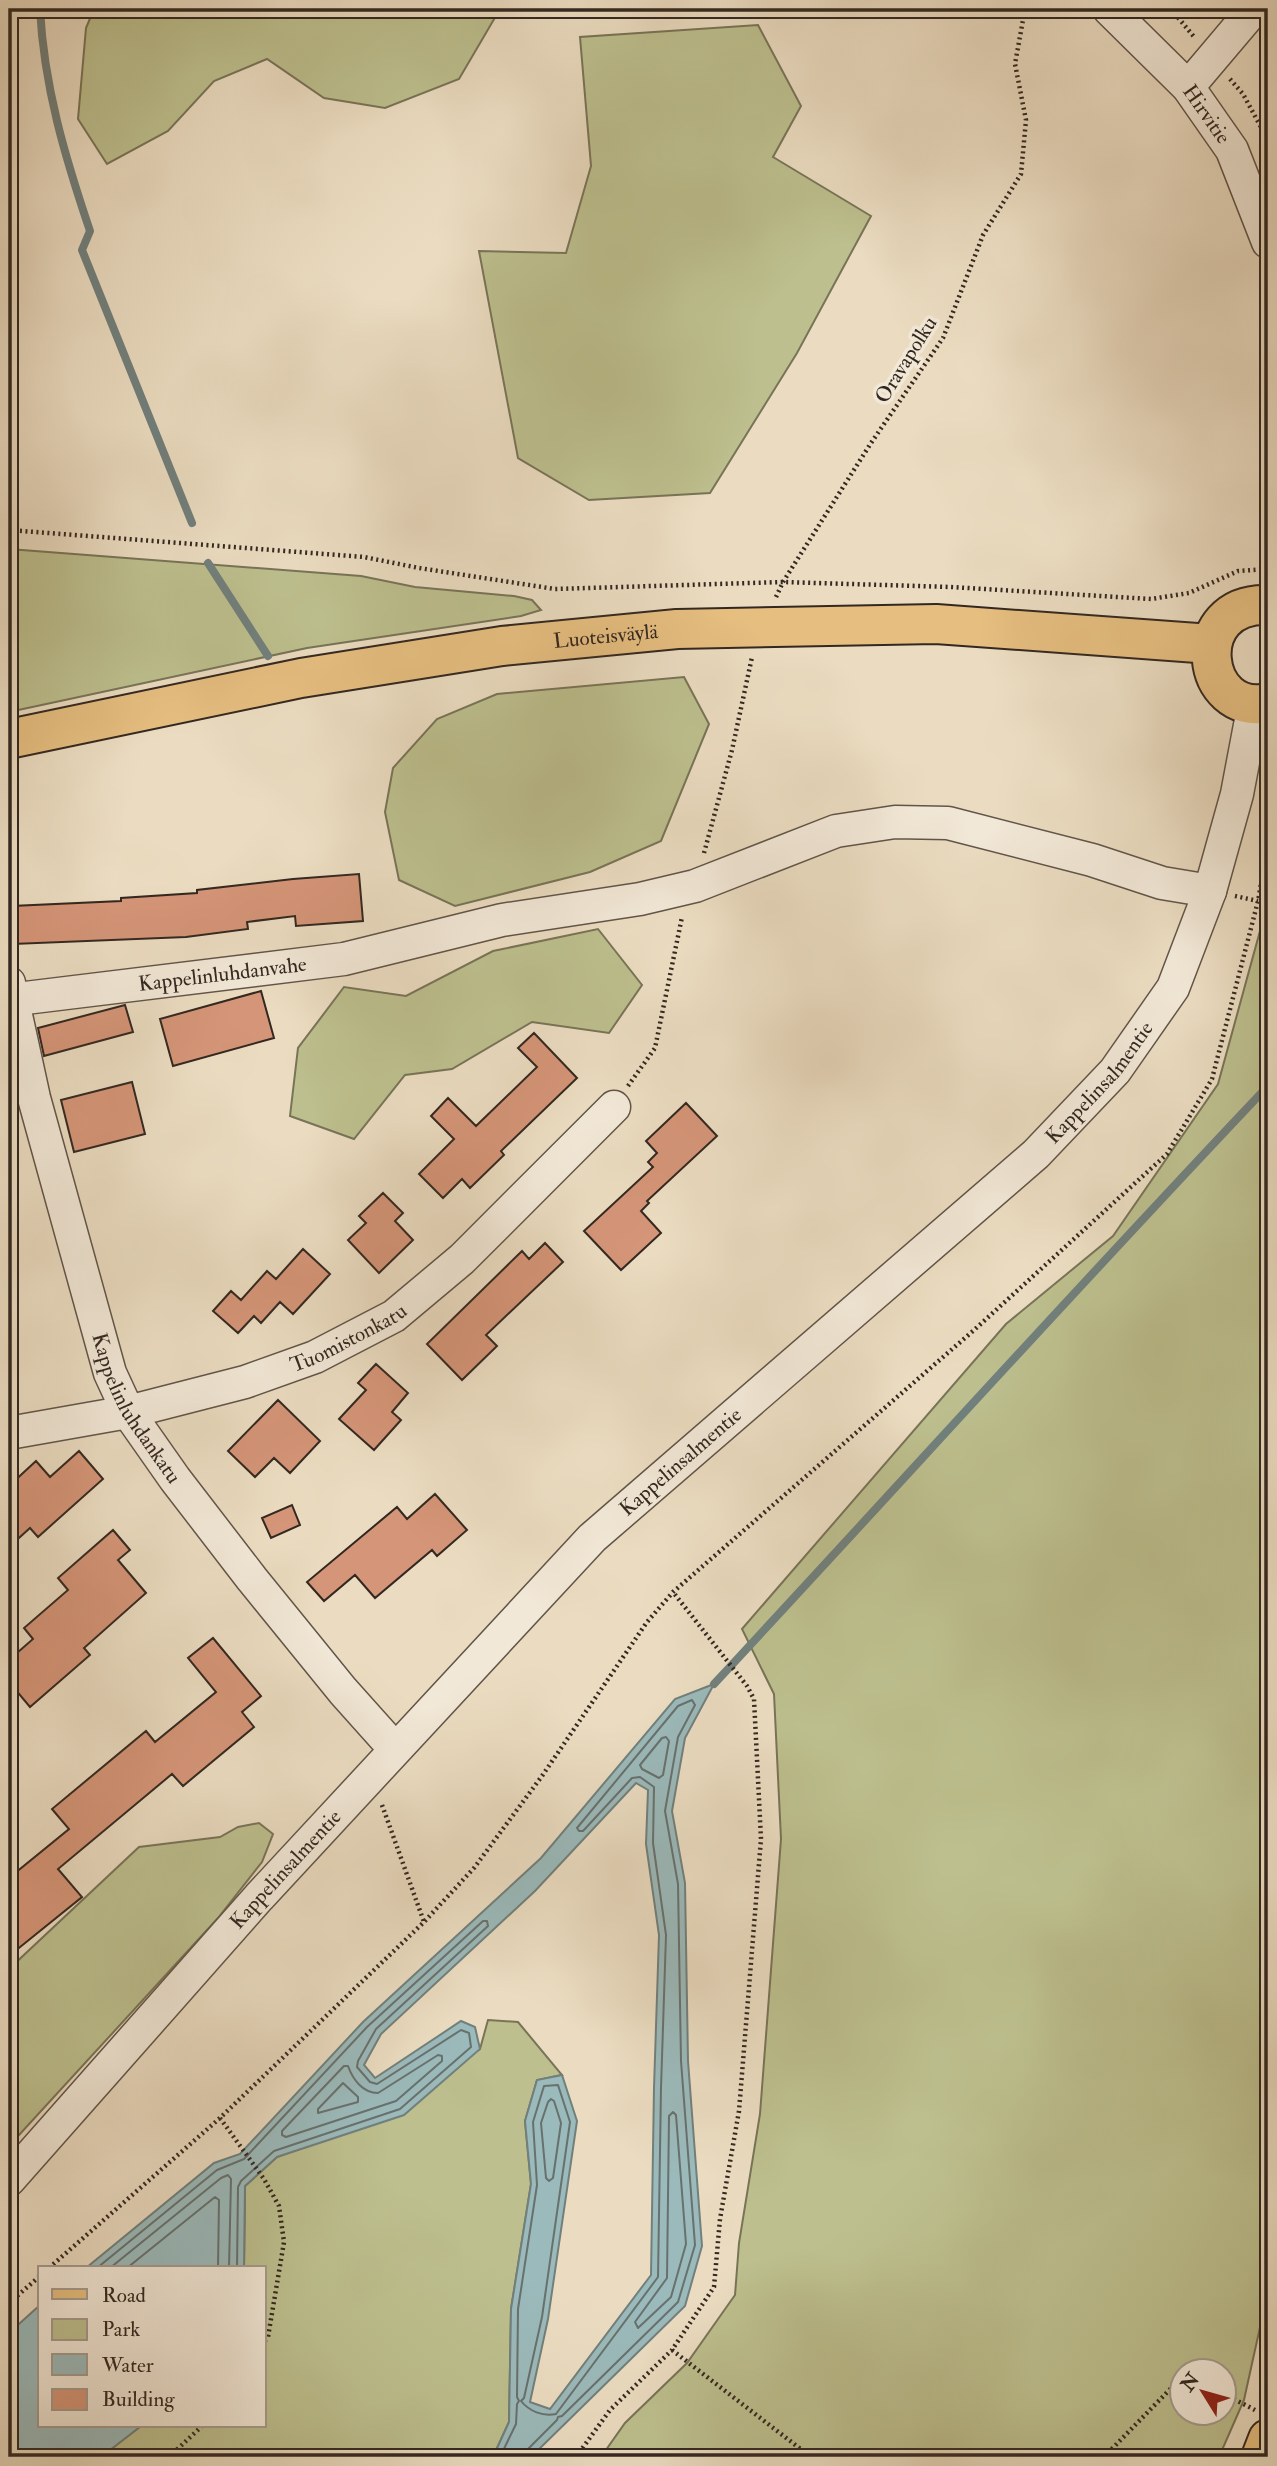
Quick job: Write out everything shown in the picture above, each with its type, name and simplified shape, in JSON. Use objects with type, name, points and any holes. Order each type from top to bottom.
[{"type":"main road","points":[[1261,704],[1244,703],[1230,695],[1218,682],[1210,662],[1211,644],[1217,627],[1229,614],[1253,604],[1268,605]]},
{"type":"main road","name":"Luoteisväylä","points":[[9,738],[301,678],[502,646],[677,629],[936,624],[1211,644]]},
{"type":"main road","points":[[1261,2457],[1263,2426]]},
{"type":"street","name":"Hirvitie","points":[[1109,9],[1188,86],[1232,150],[1268,242]]},
{"type":"street","points":[[1188,86],[1254,9]]},
{"type":"street","name":"Kappelinsalmentie","points":[[9,2180],[394,1748],[592,1538],[1036,1154],[1115,1071],[1173,988],[1210,891],[1261,704]]},
{"type":"street","name":"Kappelinluhdanvahe","points":[[10,994],[344,959],[502,920],[640,899],[695,886],[836,831],[895,822],[948,823],[1092,860],[1162,883],[1210,891]]},
{"type":"street","name":"Kappelinluhdankatu","points":[[10,994],[34,1098],[110,1373],[128,1412],[175,1479],[252,1579],[343,1691],[394,1748]]},
{"type":"street","name":"Tuomistonkatu","points":[[9,1433],[128,1412],[245,1382],[315,1357],[394,1316],[462,1259],[614,1107]]},
{"type":"path","name":"Oravapolku","points":[[762,627],[783,582],[871,443],[943,338],[983,235],[1021,174],[1026,120],[1015,64],[1026,9]]},
{"type":"path","points":[[9,530],[363,557],[555,589],[783,582],[951,587],[1151,599],[1189,593],[1238,571],[1268,569]]},
{"type":"path","points":[[51,2266],[220,2118],[424,1923],[474,1868],[542,1776],[647,1622],[673,1592],[973,1332],[1167,1154],[1212,1079],[1255,913],[1268,842]]},
{"type":"path","points":[[576,2457],[610,2410],[671,2350],[714,2287],[720,2219],[739,2111],[761,1839],[754,1699],[747,1686],[673,1592]]},
{"type":"path","points":[[371,1774],[424,1923]]},
{"type":"path","points":[[220,2118],[237,2138],[279,2206],[284,2242],[266,2340]]},
{"type":"path","points":[[9,2304],[38,2278]]},
{"type":"path","points":[[671,2350],[811,2457]]},
{"type":"path","points":[[1104,2457],[1168,2391]]},
{"type":"path","points":[[1238,2405],[1263,2426]]},
{"type":"path","points":[[169,2457],[200,2428]]},
{"type":"green space","points":[[94,9],[213,9],[259,17],[268,9],[500,9],[459,79],[385,108],[324,98],[267,59],[214,81],[168,131],[107,164],[78,119],[86,28]]},
{"type":"green space","points":[[758,25],[801,106],[773,157],[871,216],[797,353],[710,493],[589,500],[518,458],[479,251],[566,253],[591,166],[580,37]]},
{"type":"green space","points":[[9,549],[361,576],[415,587],[514,596],[532,600],[541,610],[521,616],[307,648],[9,712]]},
{"type":"green space","points":[[684,677],[709,724],[661,841],[590,872],[455,906],[399,880],[385,812],[393,768],[437,719],[497,694]]},
{"type":"green space","points":[[1268,885],[1268,2291],[1244,2400],[1238,2414],[1238,2358],[1168,2358],[1168,2428],[1232,2428],[1219,2457],[601,2457],[625,2423],[687,2363],[735,2295],[739,2243],[760,2114],[781,1839],[774,1694],[742,1629],[1006,1324],[1113,1236],[1218,1084],[1263,920]]},
{"type":"green space","points":[[598,929],[642,985],[609,1033],[532,1022],[452,1069],[405,1075],[354,1139],[290,1116],[298,1048],[344,987],[406,996],[493,951]]},
{"type":"green space","points":[[259,1823],[273,1834],[262,1862],[218,1918],[9,2146],[9,1969],[139,1847],[220,1837],[238,1827]]},
{"type":"green space","points":[[488,2020],[518,2022],[562,2075],[537,2080],[525,2121],[531,2184],[511,2309],[509,2422],[493,2457],[101,2457],[138,2428],[266,2428],[266,2266],[244,2266],[245,2186],[277,2157],[298,2149],[480,2049]]},
{"type":"water","points":[[714,1684],[685,1738],[672,1811],[685,1883],[688,2061],[702,2246],[685,2306],[531,2457],[493,2457],[509,2422],[511,2309],[531,2184],[525,2121],[537,2080],[562,2075],[577,2121],[548,2319],[530,2402],[550,2409],[651,2275],[659,1935],[646,1844],[648,1790],[636,1783],[535,1891],[381,2034],[364,2065],[375,2078],[461,2021],[475,2027],[480,2049],[404,2115],[277,2157],[245,2186],[244,2266],[88,2266],[214,2163],[240,2154],[363,2022],[541,1858],[675,1699]]},
{"type":"water","points":[[38,2307],[38,2428],[138,2428],[101,2457],[9,2457],[9,2333]]},
{"type":"building","points":[[359,874],[363,921],[296,926],[295,916],[247,922],[248,929],[186,937],[13,944],[12,906],[121,901],[121,898],[197,893],[197,890]]},
{"type":"building","points":[[261,991],[274,1038],[173,1066],[160,1019]]},
{"type":"building","points":[[125,1005],[133,1032],[44,1056],[38,1028]]},
{"type":"building","points":[[534,1033],[577,1078],[501,1151],[504,1155],[470,1188],[462,1179],[443,1198],[419,1174],[454,1139],[431,1116],[448,1098],[476,1126],[537,1067],[518,1048]]},
{"type":"building","points":[[132,1082],[145,1134],[74,1152],[61,1100]]},
{"type":"building","points":[[686,1103],[717,1136],[647,1201],[649,1203],[641,1211],[661,1233],[621,1270],[584,1231],[653,1167],[648,1162],[657,1153],[646,1141]]},
{"type":"building","points":[[383,1193],[403,1213],[395,1221],[413,1240],[379,1273],[348,1240],[366,1223],[359,1216]]},
{"type":"building","points":[[545,1243],[563,1262],[486,1335],[497,1346],[462,1380],[427,1344],[522,1251],[529,1259]]},
{"type":"building","points":[[303,1249],[330,1274],[293,1314],[280,1302],[261,1323],[254,1316],[238,1333],[213,1311],[231,1291],[241,1300],[267,1271],[276,1279]]},
{"type":"building","points":[[376,1364],[408,1393],[392,1412],[401,1420],[374,1450],[339,1419],[366,1390],[358,1383]]},
{"type":"building","points":[[278,1400],[320,1441],[290,1473],[274,1458],[255,1477],[228,1451]]},
{"type":"building","points":[[79,1451],[103,1479],[38,1537],[30,1528],[9,1547],[9,1486],[36,1461],[50,1477]]},
{"type":"building","points":[[435,1494],[467,1530],[437,1556],[432,1550],[375,1598],[355,1575],[324,1601],[307,1582],[397,1507],[407,1519]]},
{"type":"building","points":[[292,1505],[300,1525],[271,1538],[262,1518]]},
{"type":"building","points":[[113,1530],[130,1550],[118,1560],[146,1593],[84,1648],[90,1655],[30,1707],[9,1682],[9,1660],[33,1639],[24,1628],[68,1590],[58,1578]]},
{"type":"building","points":[[213,1638],[261,1696],[242,1712],[254,1727],[183,1786],[172,1774],[58,1869],[82,1897],[9,1956],[9,1878],[69,1829],[52,1809],[146,1731],[155,1742],[216,1692],[188,1658]]},
{"type":"waterway","points":[[40,9],[46,66],[57,121],[90,231],[82,250],[192,523]]},
{"type":"waterway","points":[[208,563],[268,656]]},
{"type":"waterway","points":[[714,1684],[1268,1086]]}]
